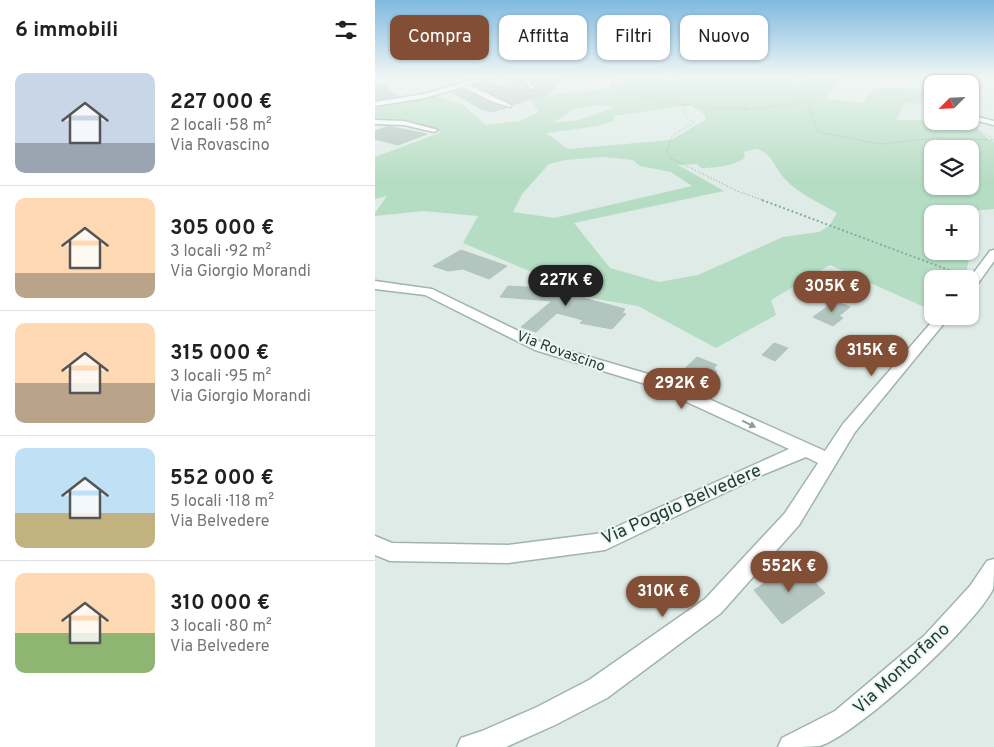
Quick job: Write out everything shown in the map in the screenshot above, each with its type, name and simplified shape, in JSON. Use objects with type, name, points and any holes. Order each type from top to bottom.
[{"type":"street","points":[[979,120],[994,124]]},
{"type":"street","points":[[375,122],[404,123],[434,130]]},
{"type":"street","points":[[979,274],[994,253]]},
{"type":"street","name":"Via Rovascino","points":[[375,285],[428,292],[540,347],[657,382],[829,460]]},
{"type":"street","points":[[471,747],[483,744],[537,720],[598,690],[713,606],[792,519],[849,428],[936,325]]},
{"type":"street","name":"Via Poggio Belvedere","points":[[375,546],[390,552],[508,554],[605,541],[756,470],[805,450]]},
{"type":"street","name":"Via Montorfano","points":[[791,747],[844,720],[932,644],[977,593],[994,568]]},
{"type":"path","points":[[685,112],[687,119],[694,122],[672,136],[667,152],[671,158],[737,191],[940,270]]},
{"type":"path","points":[[812,112],[813,122],[818,132],[881,144],[938,138],[994,140]]},
{"type":"green space","points":[[375,112],[471,112],[486,125],[519,121],[539,112],[570,112],[553,123],[578,120],[602,112],[643,112],[614,116],[614,121],[598,126],[546,133],[568,149],[671,140],[705,120],[705,115],[701,112],[900,112],[896,120],[924,120],[924,130],[978,130],[994,142],[994,209],[979,210],[979,205],[924,205],[924,260],[969,260],[967,270],[924,270],[924,307],[830,265],[771,300],[776,315],[716,348],[638,306],[596,299],[463,243],[478,216],[423,211],[375,216],[375,213],[387,196],[375,199],[375,157],[442,132],[410,122],[375,120]],"holes":[[[755,149],[769,156],[781,174],[795,188],[837,213],[830,225],[819,232],[783,237],[698,275],[659,282],[610,268],[574,223],[724,191],[678,165],[697,164],[701,168],[729,165],[745,158],[744,152]],[[603,157],[633,160],[640,166],[671,172],[692,186],[554,218],[513,212],[522,194],[549,164],[566,160]]]},
{"type":"building","points":[[389,126],[427,134],[398,145],[375,139],[375,131]]},
{"type":"building","points":[[461,250],[507,266],[489,279],[463,269],[448,271],[433,266]]},
{"type":"building","points":[[508,286],[563,289],[579,294],[576,296],[625,309],[622,313],[626,314],[612,329],[580,323],[583,320],[557,313],[536,332],[521,327],[552,301],[500,297]]},
{"type":"building","points":[[835,301],[850,307],[839,316],[843,318],[833,326],[813,317]]},
{"type":"building","points":[[774,343],[788,348],[775,361],[762,355]]},
{"type":"building","points":[[697,357],[717,365],[714,368],[717,372],[704,385],[679,374]]},
{"type":"building","points":[[796,562],[825,593],[782,624],[754,590]]}]
